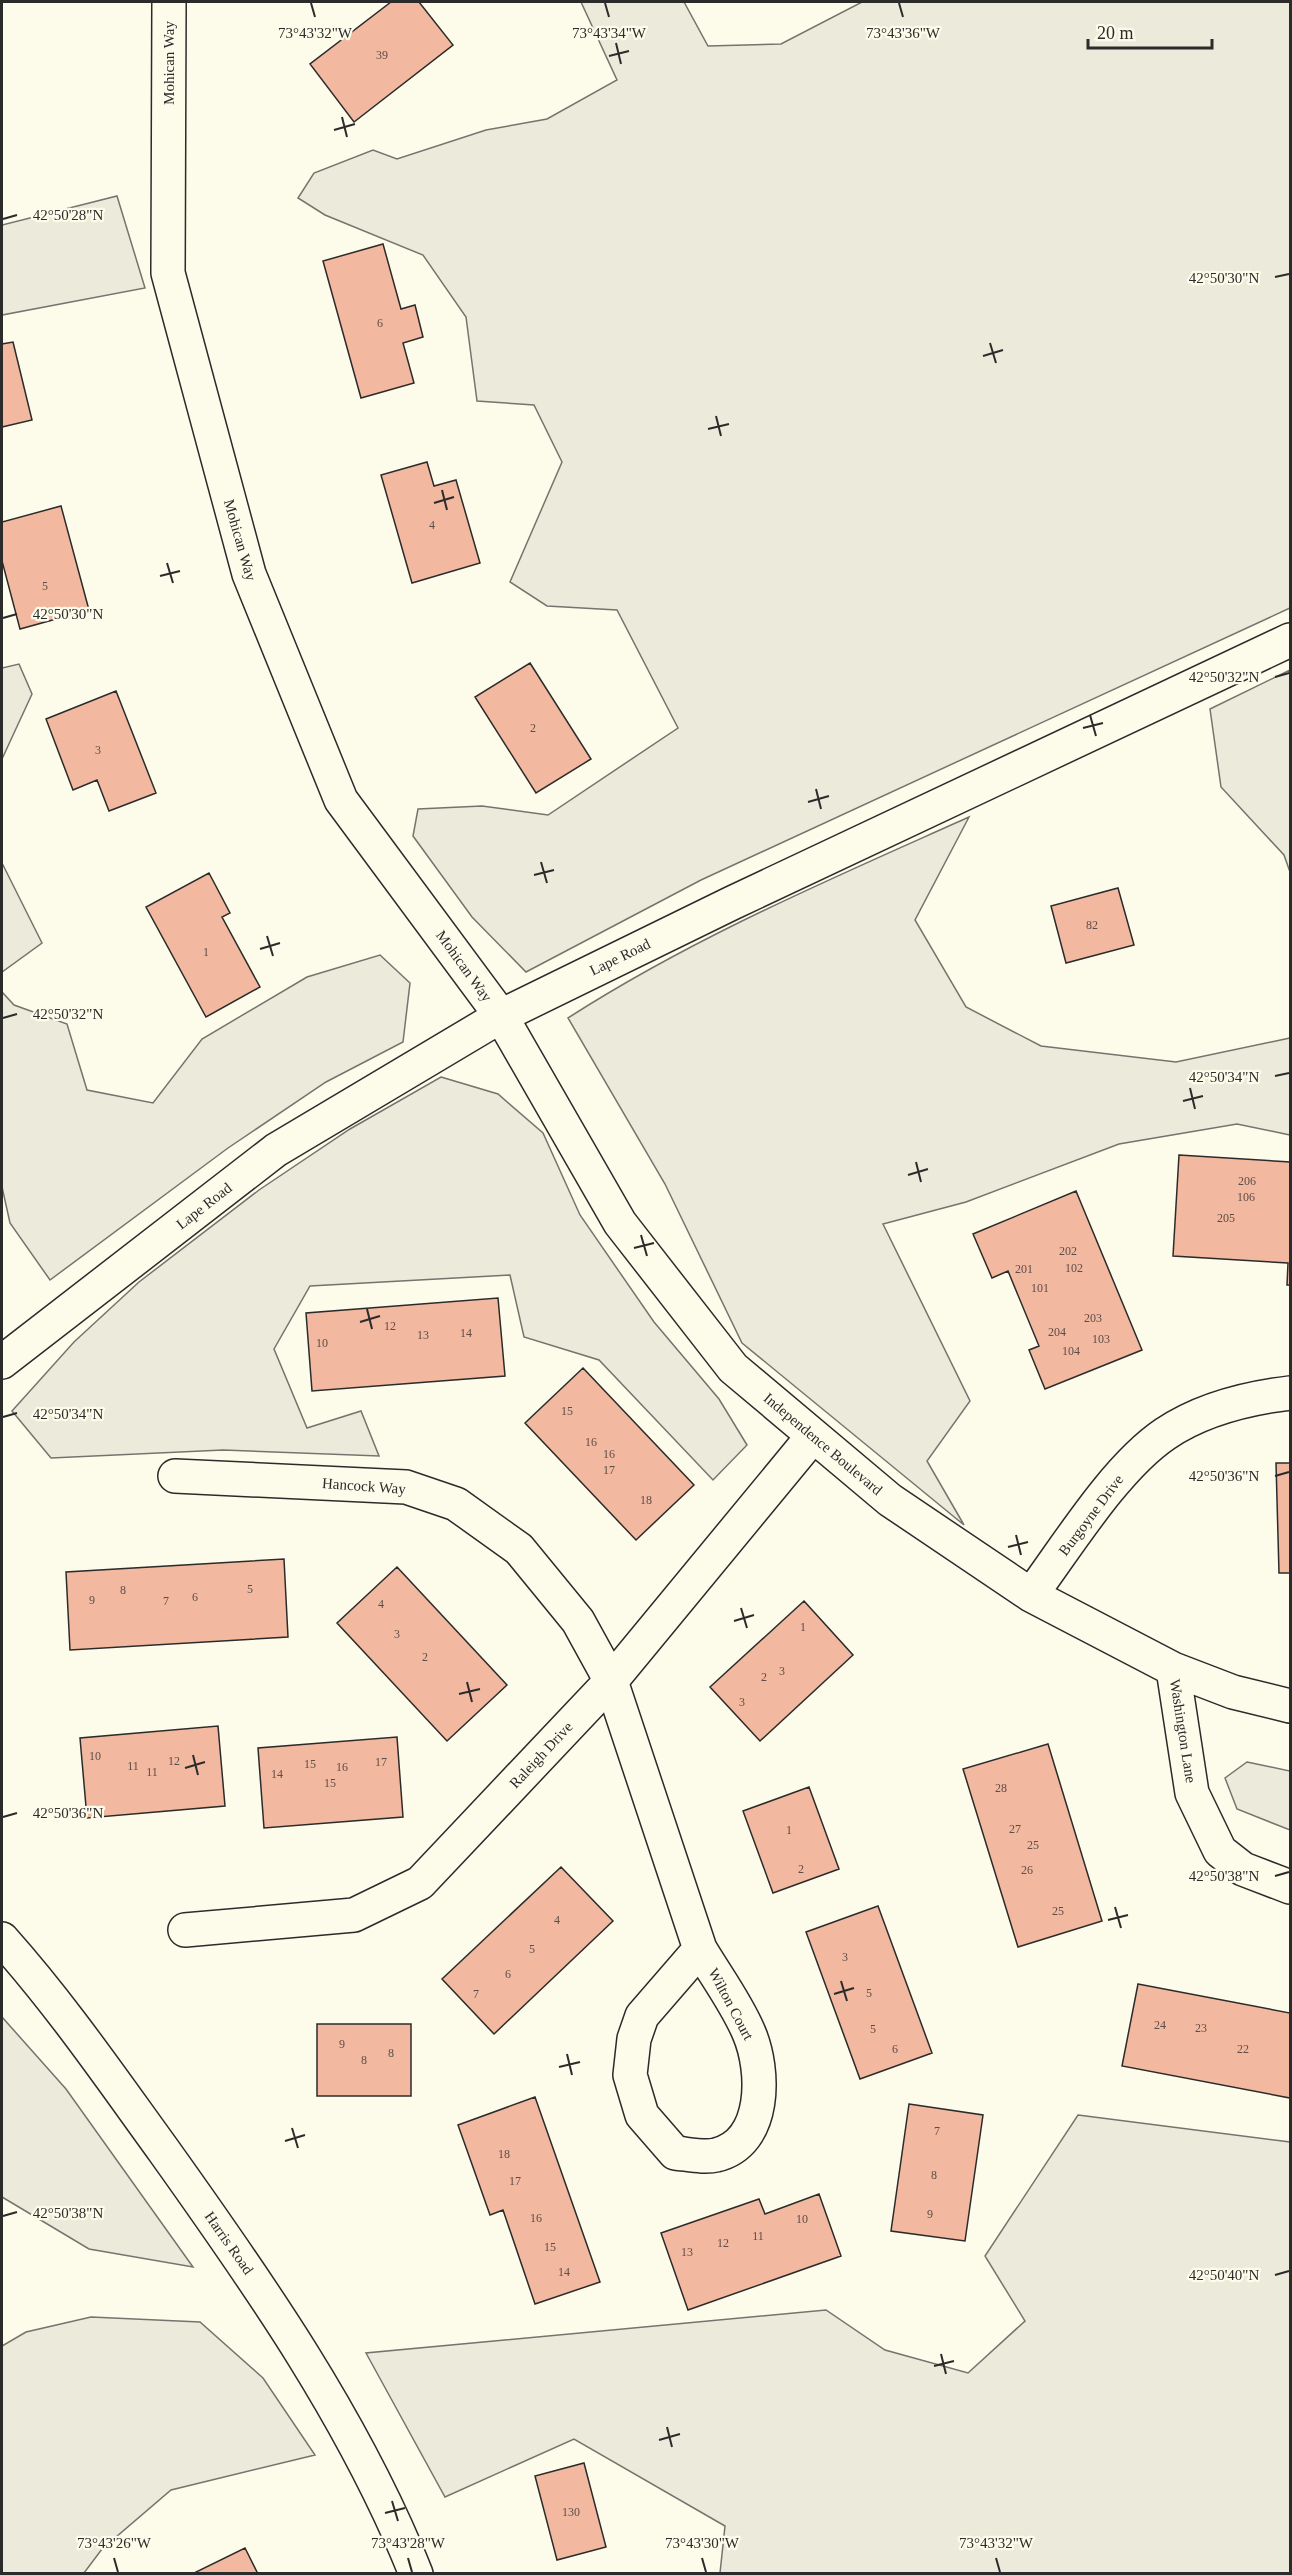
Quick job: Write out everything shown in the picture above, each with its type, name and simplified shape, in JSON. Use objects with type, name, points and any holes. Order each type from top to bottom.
[{"type":"street","name":"Mohican Way","points":[[169,2],[168,273],[249,574],[341,800],[501,1016]]},
{"type":"street","name":"Lape Road","points":[[2,1362],[276,1150],[501,1016],[732,903],[1290,640]]},
{"type":"street","name":"Independence Boulevard","points":[[501,1016],[620,1223],[733,1368],[890,1500],[1031,1595],[1173,1669],[1233,1692],[1290,1706]]},
{"type":"street","name":"Burgoyne Drive","points":[[1031,1595],[1121,1474],[1165,1434],[1208,1412],[1262,1396],[1290,1393]]},
{"type":"street","name":"Raleigh Drive","points":[[185,1930],[354,1915],[420,1883],[611,1681],[813,1436]]},
{"type":"street","name":"Hancock Way","points":[[175,1476],[406,1487],[456,1504],[519,1549],[578,1621],[611,1681]]},
{"type":"street","name":"Washington Lane","points":[[1173,1669],[1192,1793],[1220,1851],[1243,1869],[1290,1887]]},
{"type":"street","name":"Wilton Court","points":[[611,1681],[700,1949],[749,2032],[758,2062],[757,2107],[752,2126],[738,2145],[716,2156],[675,2153],[642,2115],[630,2075],[634,2039],[642,2016],[700,1949]]},
{"type":"street","name":"Harris Road","points":[[2,1939],[48,1990],[248,2268],[351,2435],[401,2535],[417,2574]]},
{"type":"shaded area","points":[[581,2],[684,2],[708,46],[781,44],[862,2],[1290,2],[1290,608],[701,880],[526,972],[472,917],[413,836],[418,809],[482,806],[548,815],[678,728],[617,610],[547,606],[510,582],[562,462],[534,405],[477,401],[466,317],[423,255],[325,215],[298,198],[314,173],[373,150],[397,159],[486,130],[547,119],[617,80]]},
{"type":"shaded area","points":[[117,196],[145,288],[2,315],[2,225]]},
{"type":"shaded area","points":[[19,664],[32,694],[2,759],[2,668]]},
{"type":"shaded area","points":[[1290,670],[1290,872],[1284,855],[1221,787],[1210,709]]},
{"type":"shaded area","points":[[969,817],[915,920],[966,1007],[1041,1046],[1176,1062],[1290,1038],[1290,1135],[1237,1124],[1119,1144],[966,1202],[883,1224],[970,1401],[927,1461],[964,1525],[742,1343],[665,1184],[568,1018],[714,935]]},
{"type":"shaded area","points":[[2,863],[42,943],[2,972]]},
{"type":"shaded area","points":[[380,955],[410,983],[403,1042],[326,1082],[228,1148],[50,1280],[10,1223],[2,1187],[2,992],[14,1005],[67,1024],[87,1090],[153,1103],[202,1039],[307,977]]},
{"type":"shaded area","points":[[441,1077],[498,1094],[543,1133],[580,1215],[654,1322],[719,1399],[747,1445],[713,1480],[599,1360],[524,1337],[510,1275],[310,1286],[274,1349],[307,1428],[361,1411],[379,1456],[223,1450],[51,1458],[12,1411],[74,1342],[139,1282],[259,1190],[350,1129]]},
{"type":"shaded area","points":[[1247,1762],[1290,1771],[1290,1830],[1237,1809],[1225,1778]]},
{"type":"shaded area","points":[[2,2017],[66,2089],[193,2267],[89,2249],[2,2197]]},
{"type":"shaded area","points":[[1078,2115],[1290,2142],[1290,2573],[720,2573],[725,2526],[574,2439],[445,2497],[366,2353],[826,2310],[885,2350],[968,2373],[1025,2321],[985,2256]]},
{"type":"shaded area","points":[[91,2317],[200,2322],[263,2378],[315,2455],[171,2490],[102,2549],[84,2573],[2,2573],[2,2346],[26,2332]]},
{"type":"building","points":[[391,2],[419,2],[453,45],[354,122],[310,64]]},
{"type":"building","points":[[383,244],[401,309],[415,305],[423,337],[403,343],[414,383],[361,398],[323,261]]},
{"type":"building","points":[[13,342],[32,420],[2,427],[2,344]]},
{"type":"building","points":[[427,462],[434,486],[456,480],[480,563],[412,583],[381,475]]},
{"type":"building","points":[[61,506],[89,610],[20,629],[2,561],[2,522]]},
{"type":"building","points":[[530,663],[591,759],[536,793],[475,697]]},
{"type":"building","points":[[116,691],[156,793],[109,811],[97,780],[73,790],[46,719]]},
{"type":"building","points":[[209,873],[230,913],[222,917],[260,987],[206,1017],[146,907]]},
{"type":"building","points":[[1118,888],[1134,945],[1066,963],[1051,906]]},
{"type":"building","points":[[1179,1155],[1290,1162],[1290,1285],[1287,1285],[1288,1263],[1173,1256]]},
{"type":"building","points":[[1076,1191],[1142,1350],[1045,1389],[1029,1350],[1039,1346],[1008,1271],[992,1278],[973,1234]]},
{"type":"building","points":[[498,1298],[505,1376],[312,1391],[306,1313]]},
{"type":"building","points":[[583,1368],[694,1485],[636,1540],[525,1423]]},
{"type":"building","points":[[1276,1463],[1290,1463],[1290,1573],[1279,1573]]},
{"type":"building","points":[[284,1559],[288,1637],[70,1650],[66,1572]]},
{"type":"building","points":[[397,1567],[507,1685],[447,1741],[337,1623]]},
{"type":"building","points":[[804,1601],[853,1655],[760,1741],[710,1687]]},
{"type":"building","points":[[218,1726],[225,1806],[87,1818],[80,1738]]},
{"type":"building","points":[[397,1737],[403,1817],[264,1828],[258,1748]]},
{"type":"building","points":[[1048,1744],[1102,1921],[1018,1947],[963,1769]]},
{"type":"building","points":[[809,1787],[839,1869],[773,1893],[743,1811]]},
{"type":"building","points":[[561,1867],[613,1921],[494,2034],[442,1979]]},
{"type":"building","points":[[878,1906],[932,2053],[860,2079],[806,1932]]},
{"type":"building","points":[[1138,1984],[1290,2013],[1290,2098],[1122,2066]]},
{"type":"building","points":[[317,2024],[411,2024],[411,2096],[317,2096]]},
{"type":"building","points":[[535,2097],[600,2282],[535,2304],[503,2210],[490,2215],[458,2125]]},
{"type":"building","points":[[909,2104],[983,2115],[965,2241],[891,2231]]},
{"type":"building","points":[[819,2194],[841,2256],[688,2310],[661,2233],[759,2199],[765,2214]]},
{"type":"building","points":[[584,2463],[606,2547],[557,2560],[535,2476]]},
{"type":"building","points":[[245,2548],[258,2574],[197,2574],[196,2572]]}]
